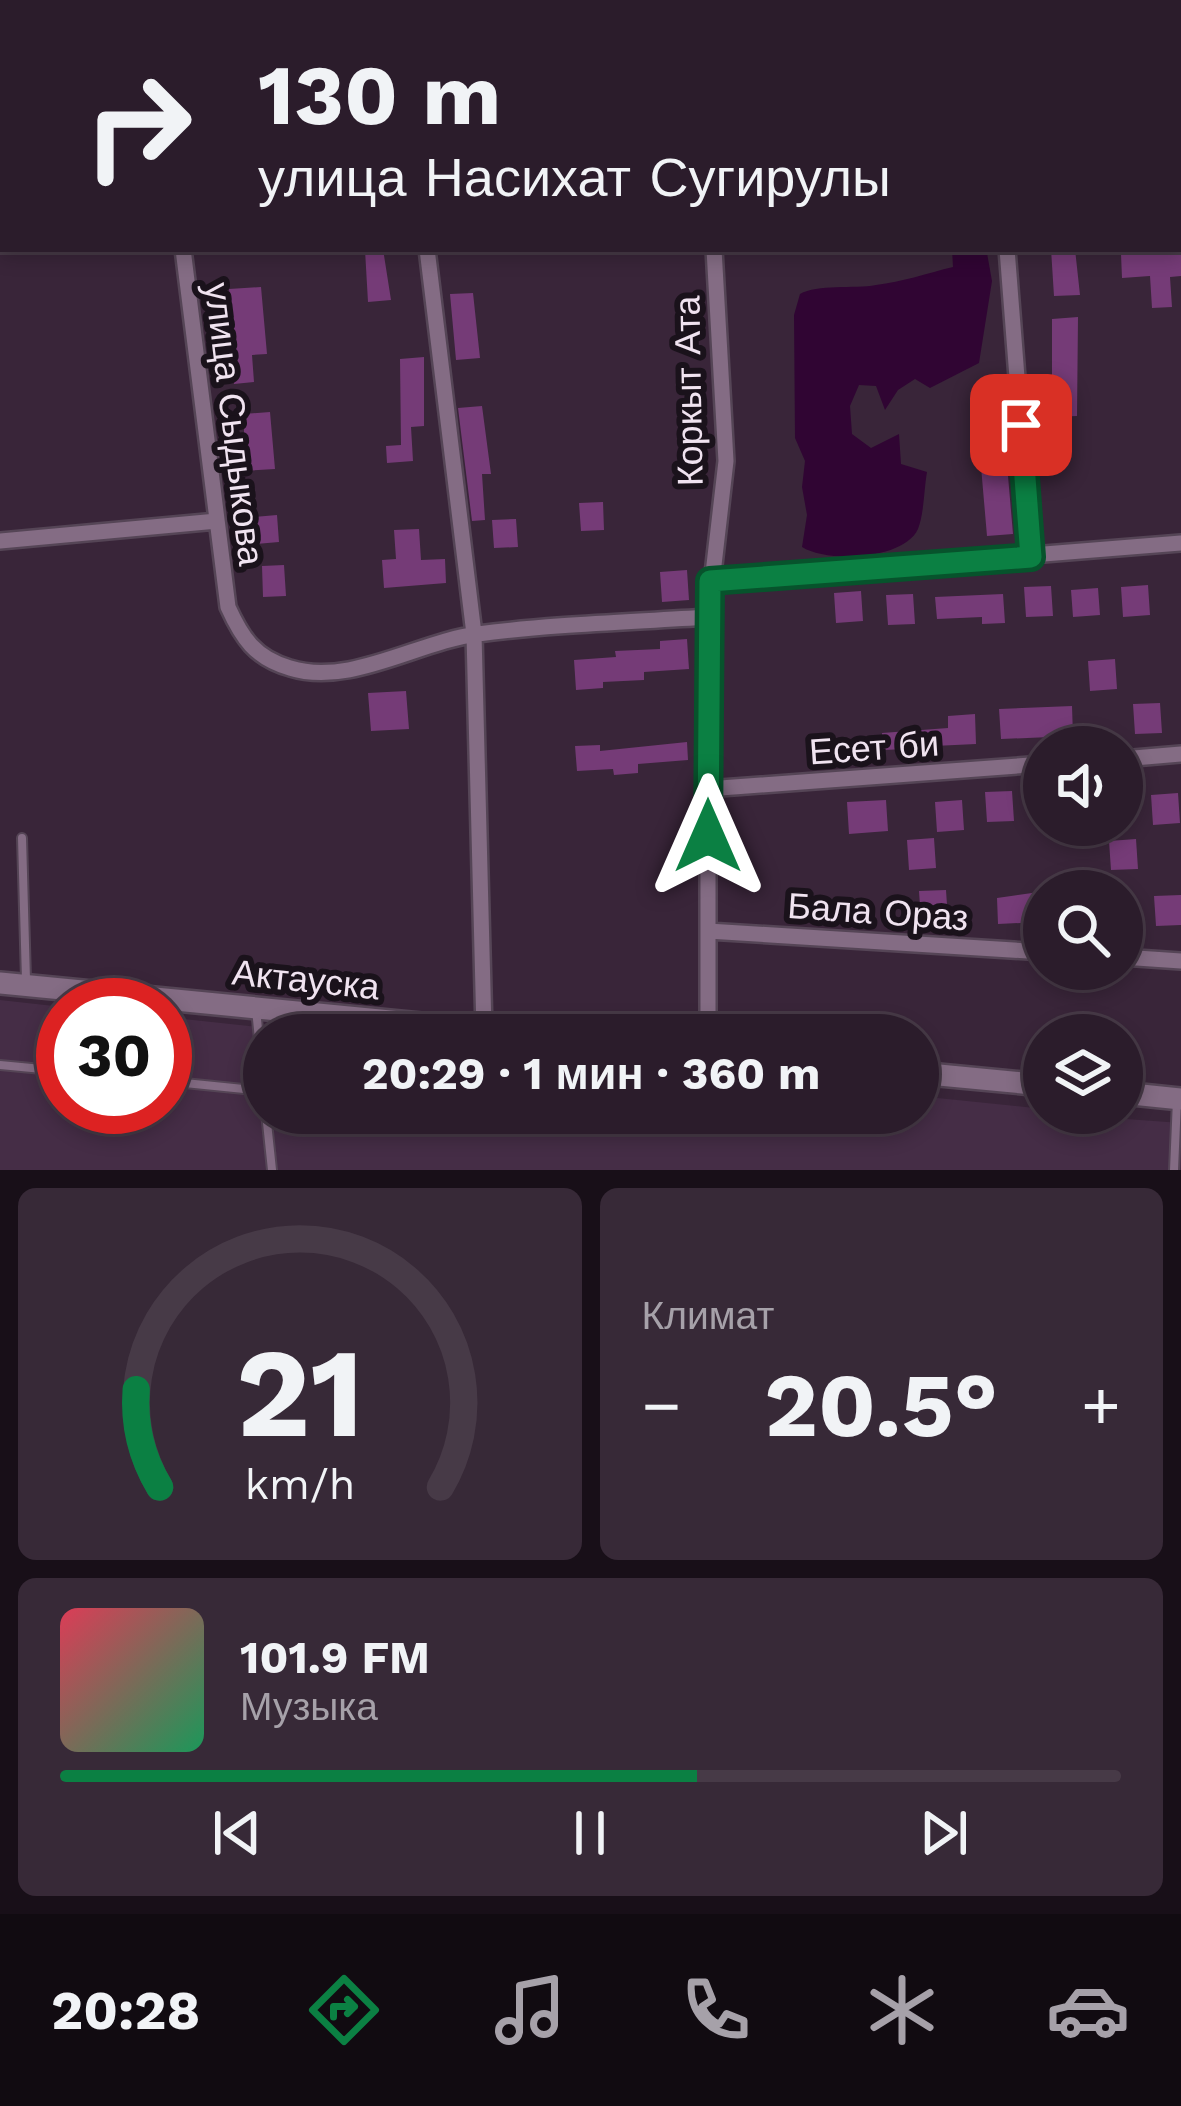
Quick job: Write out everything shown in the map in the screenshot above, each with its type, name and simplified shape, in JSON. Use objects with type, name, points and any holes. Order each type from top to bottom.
[{"type":"main road","name":"Актауска","points":[[0,982],[317,1014]]},
{"type":"main road","points":[[939,1075],[1023,1083]]},
{"type":"main road","points":[[1143,1095],[1179,1099]]},
{"type":"street","name":"улица Сыдыкова","points":[[184,252],[228,607],[244,641],[262,656],[293,670],[332,672],[474,634]]},
{"type":"street","points":[[427,252],[474,634],[484,1014]]},
{"type":"street","name":"Коркыт Ата","points":[[708,1014],[708,616],[725,461],[714,252]]},
{"type":"street","points":[[1007,252],[1031,557]]},
{"type":"street","points":[[0,541],[217,521]]},
{"type":"street","points":[[710,581],[1181,544]]},
{"type":"street","points":[[474,634],[708,616]]},
{"type":"street","points":[[1143,757],[1181,754]]},
{"type":"street","name":"Есет би","points":[[707,789],[1023,766]]},
{"type":"street","name":"Бала Ораз","points":[[708,931],[1023,951]]},
{"type":"street","points":[[1143,958],[1181,961]]},
{"type":"lane","points":[[22,838],[26,985]]},
{"type":"lane","points":[[255,1008],[256,1014]]},
{"type":"lane","points":[[0,1065],[36,1068]]},
{"type":"lane","points":[[192,1084],[243,1090]]},
{"type":"lane","points":[[1174,1170],[1179,1099]]},
{"type":"lane","points":[[268,1134],[272,1170]]},
{"type":"shaded area","points":[[952,252],[987,253],[992,281],[979,363],[930,388],[915,379],[898,390],[885,410],[876,386],[859,385],[850,406],[852,434],[871,448],[899,434],[901,464],[927,472],[918,529],[897,547],[864,556],[829,555],[802,547],[807,515],[802,487],[805,461],[795,438],[794,315],[800,294],[886,284],[953,267]]},
{"type":"shaded area","points":[[0,1000],[36,1004],[36,1134],[192,1134],[192,1020],[243,1025],[243,1134],[939,1134],[939,1098],[1023,1107],[1023,1134],[1143,1134],[1143,1120],[1181,1123],[1181,1170],[0,1170]]},
{"type":"building","points":[[365,252],[383,252],[391,300],[368,302]]},
{"type":"building","points":[[1051,252],[1075,252],[1080,295],[1054,296]]},
{"type":"building","points":[[1181,252],[1181,276],[1170,277],[1172,307],[1152,308],[1150,276],[1122,278],[1121,254]]},
{"type":"building","points":[[261,287],[267,354],[252,355],[254,382],[234,384],[233,368],[238,368],[229,289]]},
{"type":"building","points":[[473,293],[480,358],[456,360],[450,294]]},
{"type":"building","points":[[1078,317],[1077,416],[1052,417],[1052,319]]},
{"type":"building","points":[[424,357],[424,426],[411,427],[413,461],[387,463],[386,446],[401,445],[400,359]]},
{"type":"building","points":[[1000,383],[1013,534],[987,536],[974,385]]},
{"type":"building","points":[[482,406],[491,474],[482,474],[485,520],[472,521],[458,408]]},
{"type":"building","points":[[270,412],[275,469],[244,471],[244,414]]},
{"type":"building","points":[[603,502],[604,530],[581,531],[579,503]]},
{"type":"building","points":[[277,515],[279,542],[256,544],[254,517]]},
{"type":"building","points":[[516,519],[518,547],[494,548],[492,520]]},
{"type":"building","points":[[419,529],[421,560],[445,559],[446,583],[384,588],[382,560],[396,559],[394,530]]},
{"type":"building","points":[[284,565],[286,596],[263,597],[262,566]]},
{"type":"building","points":[[687,570],[689,600],[662,602],[660,572]]},
{"type":"building","points":[[1148,585],[1150,615],[1123,617],[1121,587]]},
{"type":"building","points":[[1051,586],[1053,616],[1026,617],[1024,587]]},
{"type":"building","points":[[1098,588],[1100,615],[1073,617],[1071,590]]},
{"type":"building","points":[[861,591],[863,621],[836,623],[834,593]]},
{"type":"building","points":[[913,594],[915,624],[888,625],[886,595]]},
{"type":"building","points":[[1003,594],[1005,623],[982,624],[982,617],[937,619],[935,597]]},
{"type":"building","points":[[687,639],[689,669],[644,672],[644,680],[603,682],[603,688],[576,690],[574,660],[616,657],[615,651],[660,649],[660,641]]},
{"type":"building","points":[[1115,659],[1117,689],[1090,691],[1088,661]]},
{"type":"building","points":[[406,691],[409,729],[371,731],[368,693]]},
{"type":"building","points":[[1160,703],[1162,733],[1143,734],[1143,726],[1134,726],[1133,704]]},
{"type":"building","points":[[1072,706],[1073,726],[1023,726],[1023,738],[1001,739],[999,709]]},
{"type":"building","points":[[975,714],[976,744],[934,746],[934,759],[908,761],[907,749],[883,750],[882,733],[948,728],[948,716]]},
{"type":"building","points":[[687,742],[688,760],[638,764],[638,773],[577,771],[575,746],[600,745],[600,751]]},
{"type":"building","points":[[1012,791],[1014,821],[987,822],[985,792]]},
{"type":"building","points":[[1178,793],[1180,823],[1153,825],[1151,795]]},
{"type":"building","points":[[886,800],[888,831],[849,834],[847,802]]},
{"type":"building","points":[[962,800],[964,830],[937,832],[935,802]]},
{"type":"building","points":[[934,838],[936,868],[909,870],[907,840]]},
{"type":"building","points":[[1109,846],[1136,846],[1138,869],[1111,870]]},
{"type":"building","points":[[946,890],[948,920],[921,921],[919,891]]},
{"type":"building","points":[[1023,894],[1023,923],[998,924],[997,898]]},
{"type":"building","points":[[1181,895],[1181,925],[1156,926],[1154,896]]},
{"type":"route","points":[[708,836],[710,581],[1031,557],[1021,425]]}]
